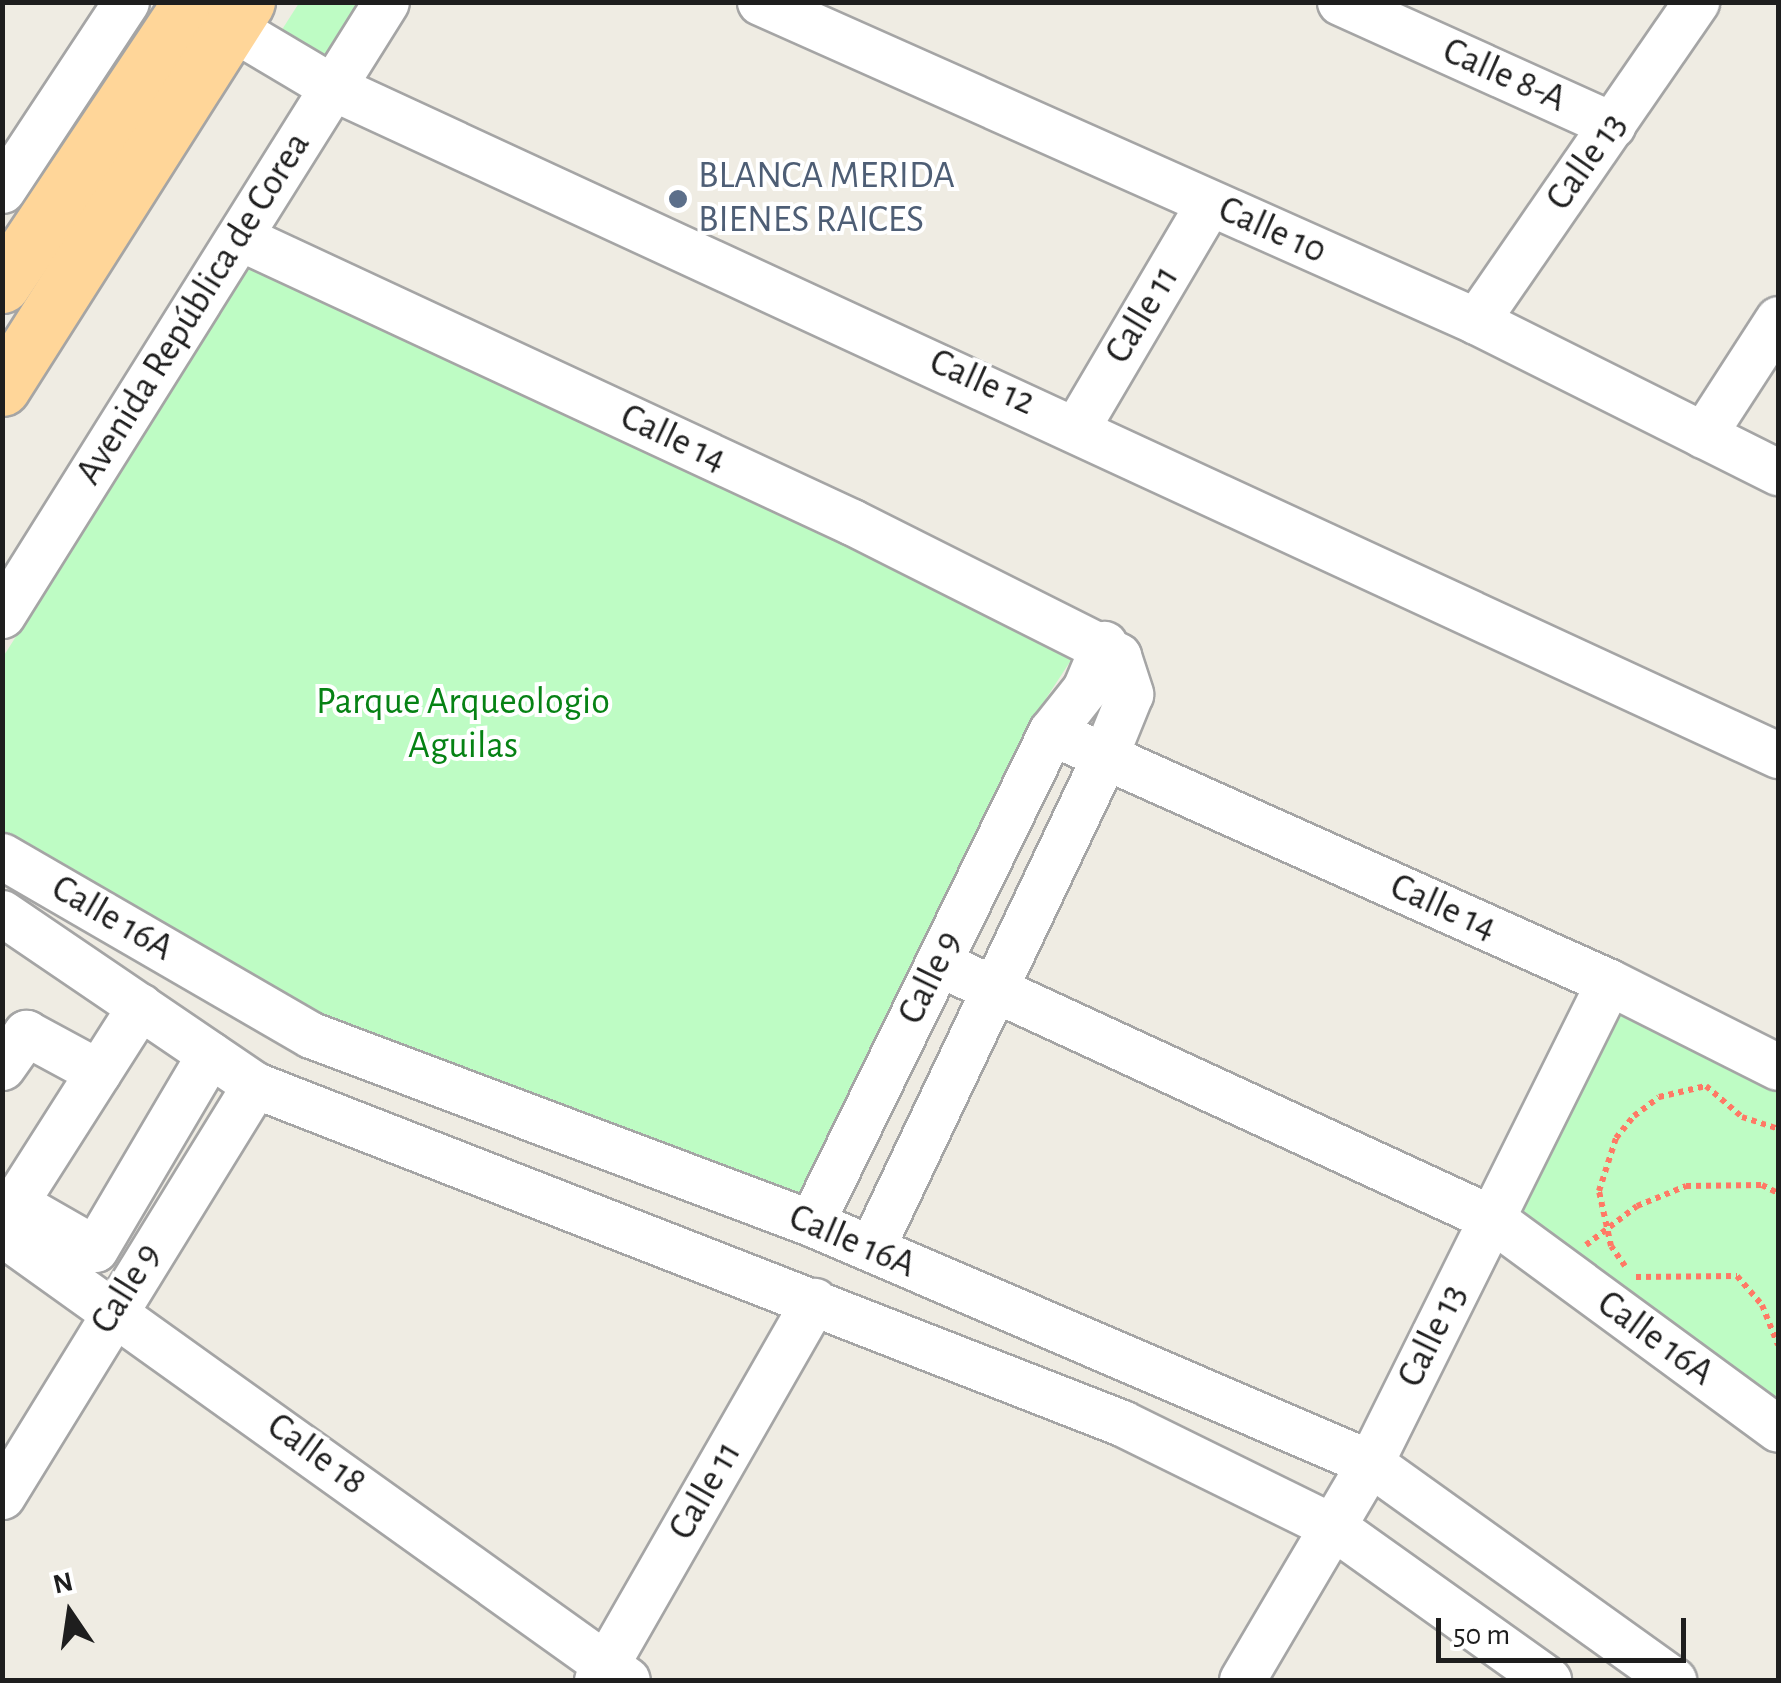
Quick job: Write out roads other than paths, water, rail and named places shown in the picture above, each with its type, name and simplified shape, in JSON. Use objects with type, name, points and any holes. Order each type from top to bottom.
[{"type":"main road","points":[[2,286],[210,8]]},
{"type":"main road","points":[[2,388],[210,8]]},
{"type":"street","points":[[6,174],[126,2]]},
{"type":"street","name":"Avenida República de Corea","points":[[2,615],[386,2]]},
{"type":"street","name":"Calle 10","points":[[760,2],[1476,320],[1778,472]]},
{"type":"street","name":"Calle 8-A","points":[[1340,2],[1614,125]]},
{"type":"street","name":"Calle 13","points":[[1476,320],[1696,2]]},
{"type":"street","name":"Calle 12","points":[[210,8],[332,88],[1076,426],[1778,756]]},
{"type":"street","name":"Calle 11","points":[[1076,426],[1209,203]]},
{"type":"street","name":"Calle 14","points":[[241,238],[1104,644]]},
{"type":"street","points":[[1703,435],[1778,319]]},
{"type":"street","points":[[1051,732],[1086,689],[1104,644],[1118,656],[1130,694],[1104,758]]},
{"type":"street","name":"Calle 14","points":[[1051,732],[1609,982],[1778,1067]]},
{"type":"street","name":"Calle 9","points":[[810,1223],[1051,732]]},
{"type":"street","name":"Calle 9","points":[[871,1249],[991,987],[1104,758]]},
{"type":"street","name":"Calle 16A","points":[[2,856],[311,1035],[810,1223],[1370,1463],[1673,1680]]},
{"type":"street","name":"Calle 16A","points":[[2,913],[256,1085],[1122,1423],[1335,1528],[1548,1680]]},
{"type":"street","name":"Calle 16A","points":[[938,963],[1491,1218],[1778,1428]]},
{"type":"street","name":"Calle 13","points":[[1242,1680],[1370,1463],[1609,982]]},
{"type":"street","points":[[140,1006],[7,1220],[95,1248],[210,1054]]},
{"type":"street","points":[[2,1067],[26,1033],[98,1072]]},
{"type":"street","name":"Calle 9","points":[[2,1496],[256,1085]]},
{"type":"street","points":[[513,1185],[532,1118]]},
{"type":"street","name":"Calle 18","points":[[7,1220],[115,1308],[610,1676]]},
{"type":"street","name":"Calle 11","points":[[610,1676],[814,1302]]},
{"type":"place","name":"BLANCA MERIDA BIENES RAICES","points":[[678,199]]},
{"type":"park label","name":"Parque Arqueologio Aguilas","points":[[463,724]]}]
